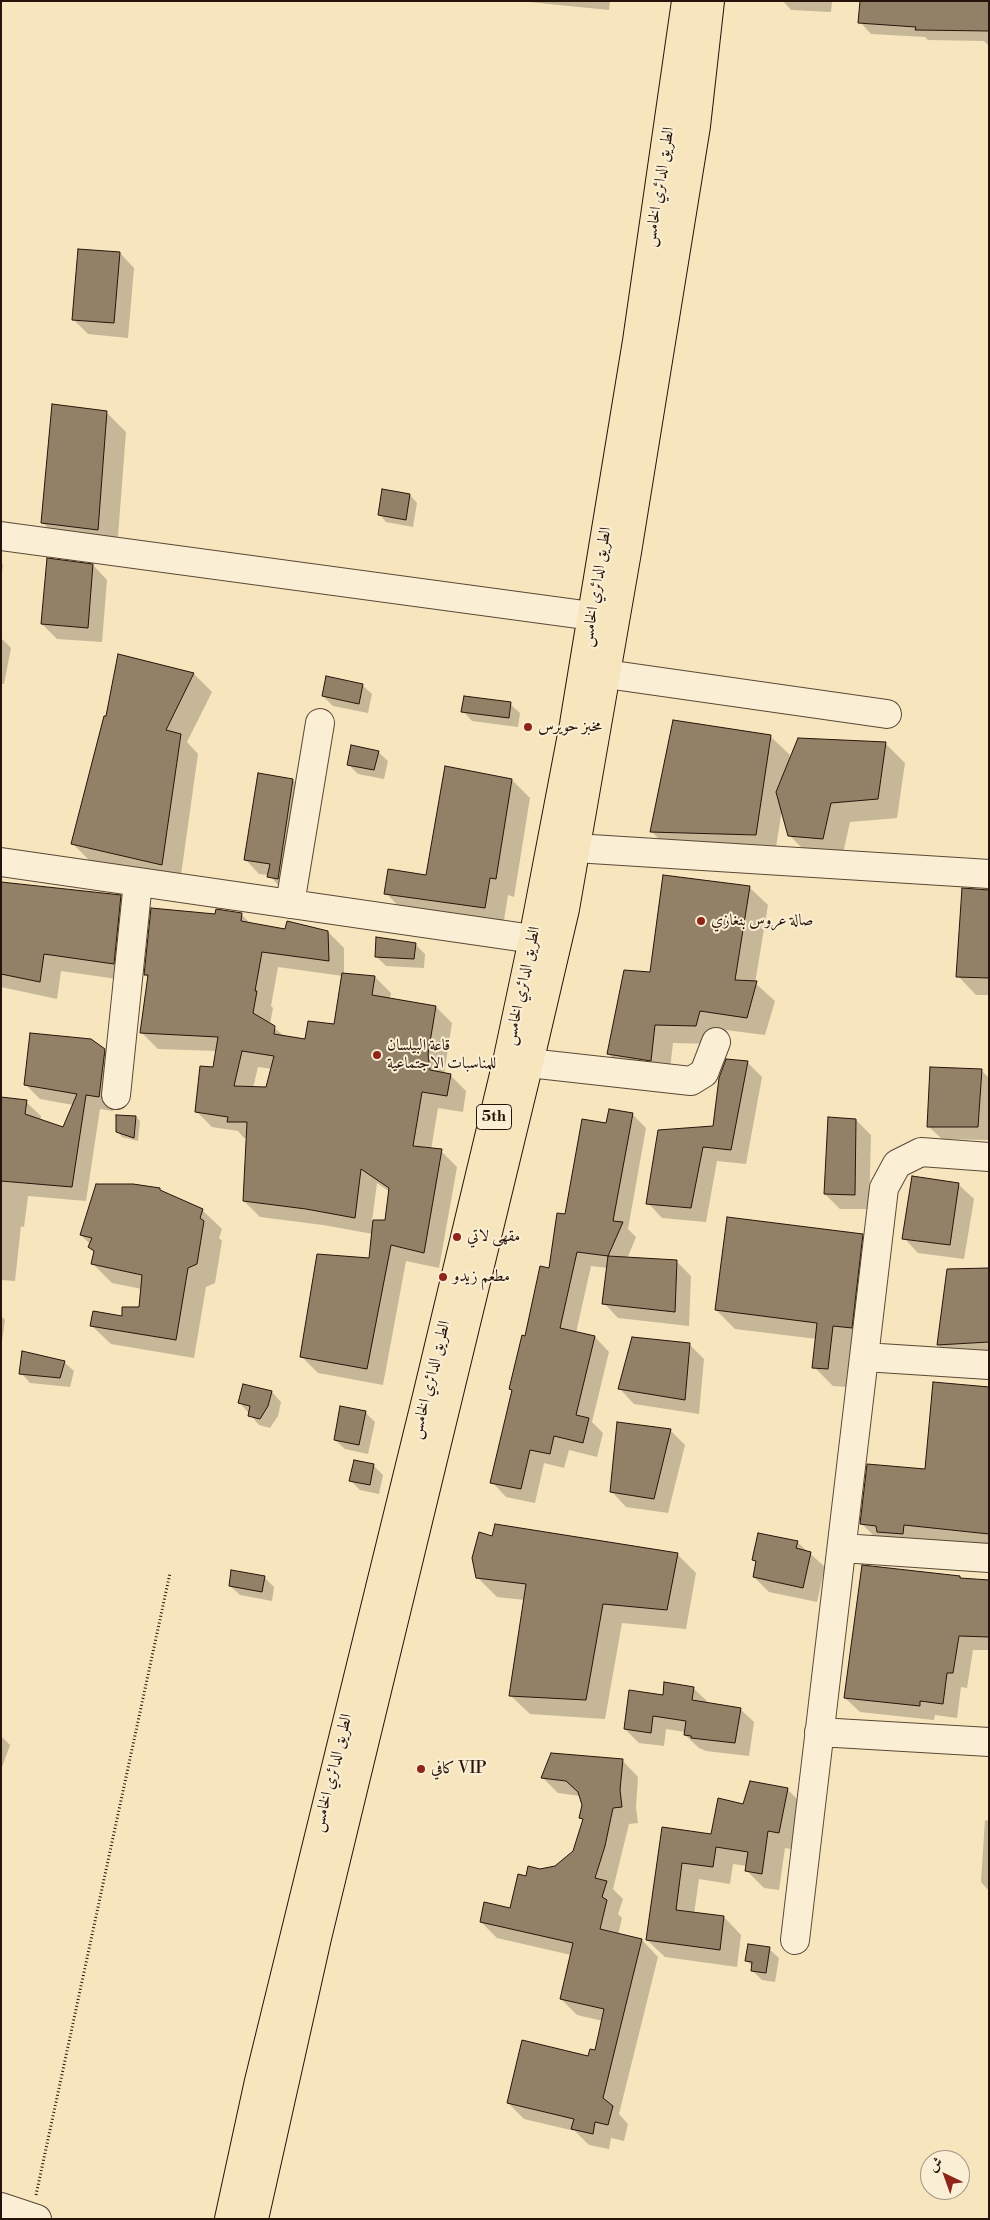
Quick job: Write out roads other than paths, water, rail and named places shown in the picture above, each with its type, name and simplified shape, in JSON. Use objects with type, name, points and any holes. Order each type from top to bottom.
[{"type":"main road","name":"الطريق الدائري الخامس","points":[[254,2219],[317,1938],[530,1063],[565,910],[606,674],[615,549],[637,341],[686,1]]},
{"type":"main road","name":"الطريق الدائري الخامس","points":[[229,2219],[259,2081],[430,1386],[507,1062],[534,939],[569,753],[592,616],[615,549],[696,126],[710,1]]},
{"type":"street","points":[[1,536],[592,616]]},
{"type":"street","points":[[606,674],[887,714]]},
{"type":"street","points":[[290,904],[320,723]]},
{"type":"street","points":[[575,848],[989,874]]},
{"type":"street","points":[[1,862],[534,939]]},
{"type":"street","points":[[116,1095],[138,882]]},
{"type":"street","points":[[530,1063],[690,1081],[704,1073],[716,1042]]},
{"type":"street","points":[[795,1940],[884,1188],[898,1164],[921,1152],[989,1157]]},
{"type":"street","points":[[864,1357],[989,1365]]},
{"type":"street","points":[[842,1548],[989,1558]]},
{"type":"street","points":[[819,1732],[989,1742]]},
{"type":"street","points":[[1,2207],[34,2218]]},
{"type":"place","name":"مخبز حويرس","points":[[528,727]]},
{"type":"place","name":"صالة عروس بنغازي","points":[[701,921]]},
{"type":"place","name":"قاعة البيلسان للمناسبات الاجتماعية","points":[[377,1055]]},
{"type":"place","name":"مقهى لاتي","points":[[457,1237]]},
{"type":"place","name":"مطعم زيدو","points":[[443,1277]]},
{"type":"place","name":"كافي VIP","points":[[421,1769]]}]
